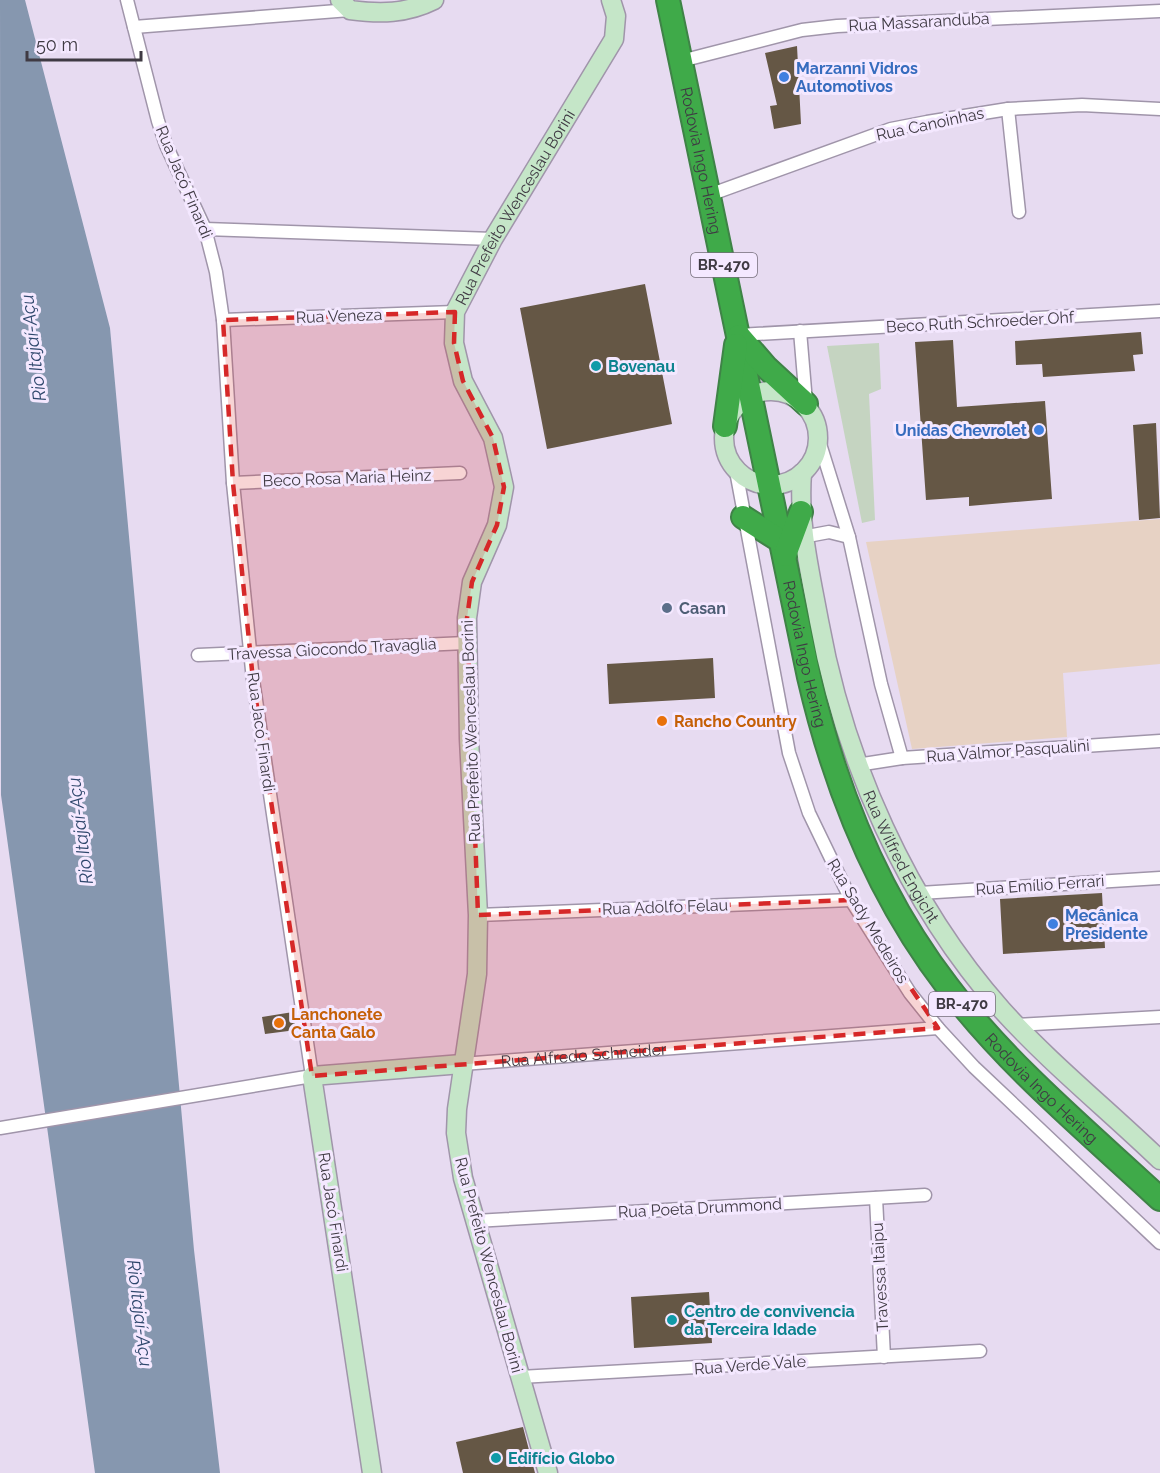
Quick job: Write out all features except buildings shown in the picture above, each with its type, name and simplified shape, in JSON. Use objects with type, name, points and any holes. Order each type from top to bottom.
[{"type":"highway","name":"Rodovia Ingo Hering","points":[[668,0],[770,487],[790,543],[809,678],[831,761],[859,836],[899,914],[929,961],[971,1015],[1035,1082],[1160,1199]]},
{"type":"highway","points":[[738,335],[766,367],[806,404]]},
{"type":"highway","points":[[725,426],[730,373],[738,335]]},
{"type":"highway","points":[[743,517],[790,543],[801,512]]},
{"type":"street","name":"Rua Jacó Finardi","points":[[127,0],[166,145],[205,229],[216,272],[224,320],[233,483],[251,653],[372,1473]]},
{"type":"street","points":[[134,27],[345,5],[397,12],[434,0]]},
{"type":"street","name":"Rua Prefeito Wenceslau Borini","points":[[548,1473],[463,1178],[456,1133],[462,1064],[477,974],[478,915],[466,644],[472,582],[497,525],[504,487],[494,438],[463,381],[454,343],[455,312],[493,239],[614,39],[615,16],[611,0]]},
{"type":"street","name":"Rua Massaranduba","points":[[681,61],[780,35],[825,28],[1160,11]]},
{"type":"street","name":"Rua Canoinhas","points":[[709,195],[891,129],[1008,109],[1082,105],[1160,109]]},
{"type":"street","points":[[1008,109],[1018,212]]},
{"type":"street","points":[[205,229],[493,239]]},
{"type":"street","name":"Beco Ruth Schroeder Ohf","points":[[738,335],[1160,311]]},
{"type":"street","name":"Rua Veneza","points":[[224,320],[455,312]]},
{"type":"street","points":[[800,331],[806,404]]},
{"type":"street","points":[[820,444],[802,473],[785,483],[770,487],[751,482],[736,471],[725,450],[725,426],[734,408],[751,395],[770,390],[789,393],[806,404],[817,422],[820,444],[849,537],[881,684],[902,758]]},
{"type":"street","name":"Rua Sady Medeiros","points":[[736,471],[789,753],[809,813],[851,900],[910,993],[938,1029],[1160,1243]]},
{"type":"street","name":"Beco Rosa Maria Heinz","points":[[233,483],[460,473]]},
{"type":"street","points":[[801,512],[802,473]]},
{"type":"street","points":[[790,543],[829,532],[849,537]]},
{"type":"street","name":"Rua Wilfred Engicht","points":[[790,543],[857,765],[920,893],[953,947],[1016,1026],[1160,1160]]},
{"type":"street","name":"Travessa Giocondo Travaglia","points":[[198,655],[466,644]]},
{"type":"street","name":"Rua Valmor Pasqualini","points":[[857,765],[902,758],[1160,741]]},
{"type":"street","name":"Rua Emílio Ferrari","points":[[920,893],[1160,878]]},
{"type":"street","name":"Rua Adolfo Felau","points":[[478,915],[851,900]]},
{"type":"street","points":[[1016,1026],[1160,1017]]},
{"type":"street","name":"Rua Alfredo Schneider","points":[[0,1128],[312,1076],[938,1029]]},
{"type":"street","name":"Rua Poeta Drummond","points":[[475,1221],[925,1195]]},
{"type":"street","name":"Travessa Itaipu","points":[[876,1198],[884,1357]]},
{"type":"street","name":"Rua Verde Vale","points":[[520,1377],[980,1352]]},
{"type":"highlighted area","points":[[455,312],[454,343],[463,381],[493,438],[504,487],[497,525],[472,582],[467,618],[478,915],[851,900],[938,1028],[312,1076],[253,680],[233,483],[223,320]]},
{"type":"shaded area","points":[[1160,519],[1160,664],[1063,673],[1067,737],[912,749],[866,542]]},
{"type":"green space","points":[[879,343],[881,389],[869,394],[875,520],[862,523],[827,346]]},
{"type":"water","name":"Rio Itajaí-Açu","points":[[0,0],[25,0],[110,328],[194,1250],[220,1473],[95,1473],[1,795]]},
{"type":"place","name":"Marzanni Vidros Automotivos","points":[[784,77]]},
{"type":"place","name":"Bovenau","points":[[596,366]]},
{"type":"place","name":"Unidas Chevrolet","points":[[1039,430]]},
{"type":"place","name":"Casan","points":[[667,608]]},
{"type":"place","name":"Rancho Country","points":[[662,721]]},
{"type":"place","name":"Mecânica Presidente","points":[[1053,924]]},
{"type":"place","name":"Lanchonete Canta Galo","points":[[279,1023]]},
{"type":"place","name":"Centro de convivencia da Terceira Idade","points":[[672,1320]]},
{"type":"place","name":"Edifício Globo","points":[[496,1458]]}]
